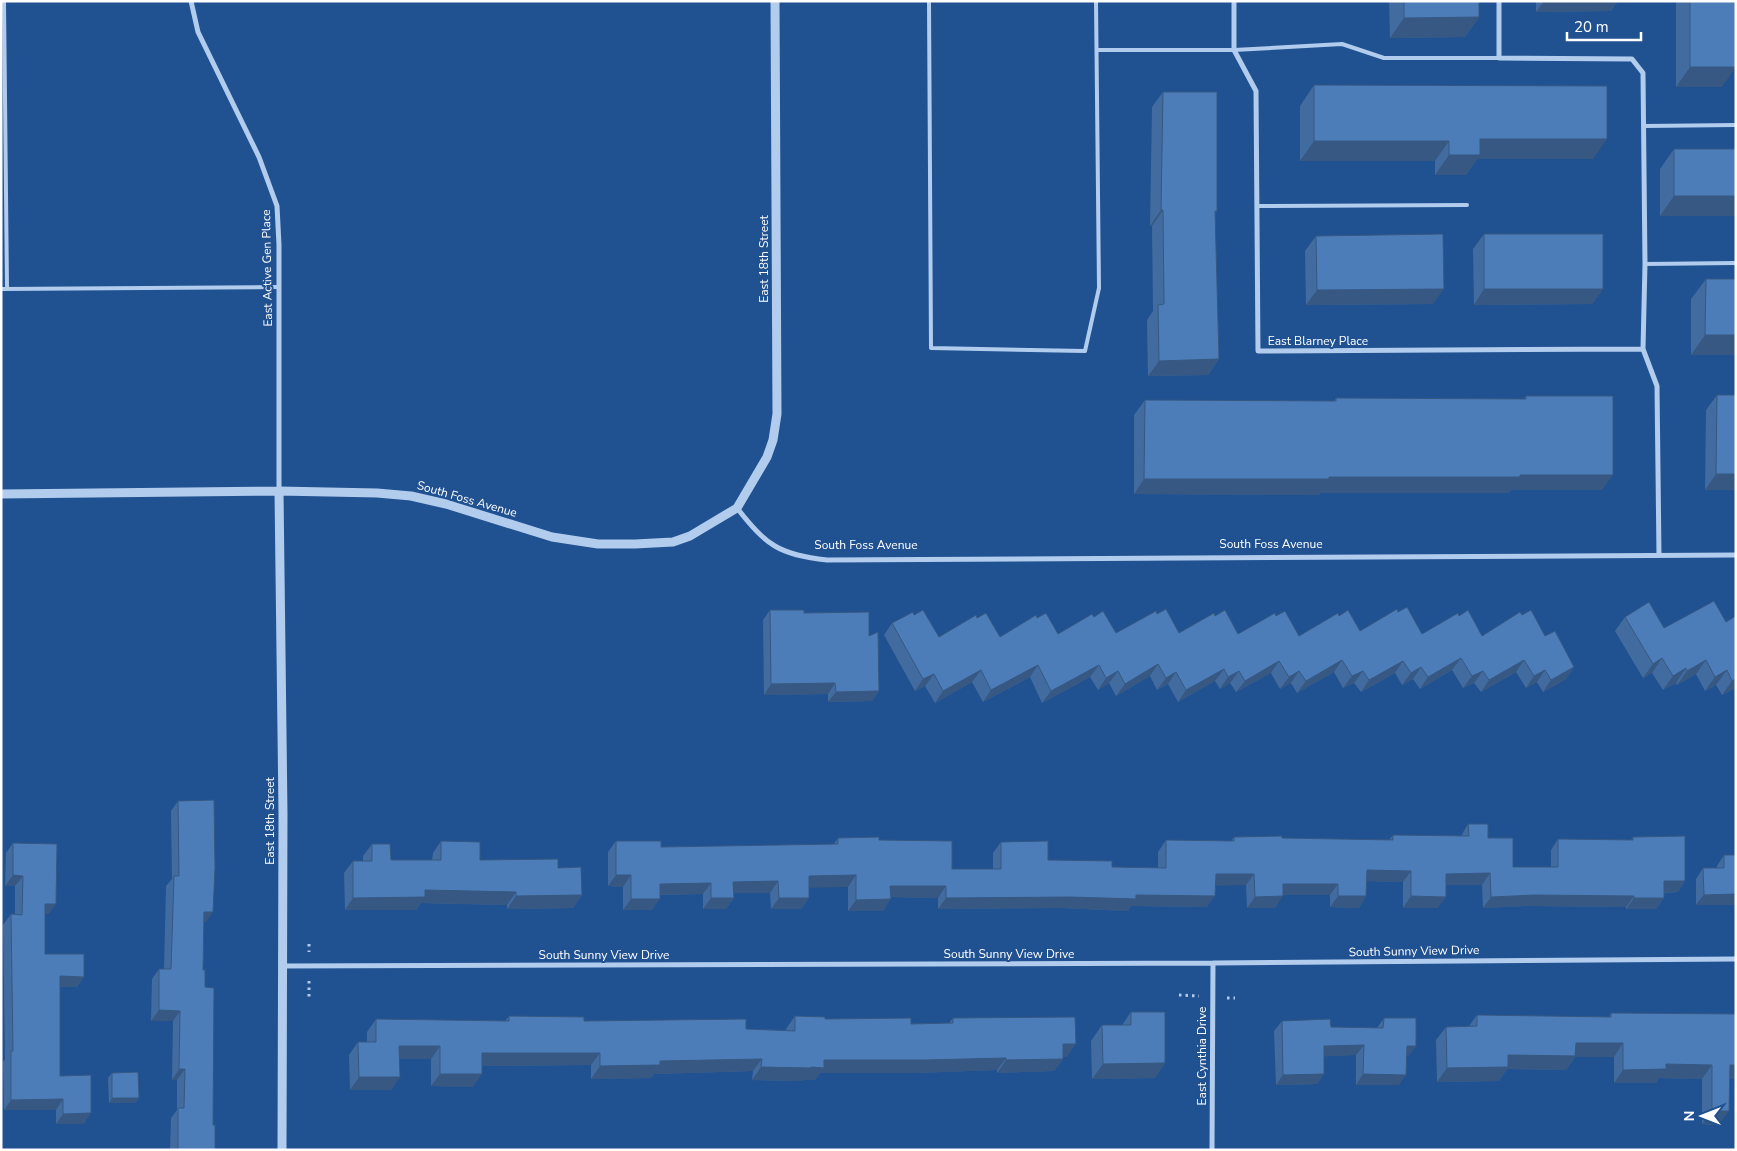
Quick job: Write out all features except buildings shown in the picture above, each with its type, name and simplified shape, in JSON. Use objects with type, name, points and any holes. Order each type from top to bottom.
[{"type":"street","name":"East Active Gen Place","points":[[191,1],[198,32],[258,157],[277,206],[279,491]]},
{"type":"street","name":"East 18th Street","points":[[737,508],[767,457],[774,434],[777,414],[776,1]]},
{"type":"street","name":"East Blarney Place","points":[[1234,1],[1234,50],[1256,91],[1258,351],[1643,349]]},
{"type":"street","points":[[1499,1],[1499,58],[1632,59],[1643,73],[1645,264],[1643,349],[1658,386],[1659,555]]},
{"type":"street","name":"East 18th Street","points":[[279,491],[283,814],[282,1150]]},
{"type":"street","name":"South Foss Avenue","points":[[1,494],[279,491],[377,493],[411,496],[446,504],[552,537],[598,544],[673,542],[704,528],[737,508],[752,528],[770,544],[798,555],[827,560],[1736,555]]},
{"type":"street","name":"South Sunny View Drive","points":[[282,966],[1736,959]]},
{"type":"street","name":"East Cynthia Drive","points":[[1212,1150],[1213,963]]},
{"type":"lane","points":[[4,1],[8,288]]},
{"type":"lane","points":[[929,1],[931,348],[1085,351],[1099,288],[1096,1]]},
{"type":"lane","points":[[1097,50],[1234,50],[1342,44],[1384,58],[1499,58]]},
{"type":"lane","points":[[1644,126],[1736,125]]},
{"type":"lane","points":[[1257,206],[1467,205]]},
{"type":"lane","points":[[1645,264],[1736,263]]},
{"type":"lane","points":[[1,288],[279,287]]}]
